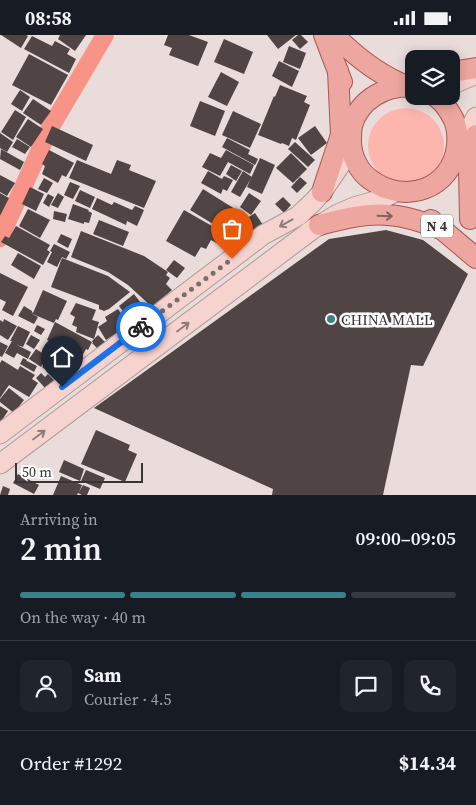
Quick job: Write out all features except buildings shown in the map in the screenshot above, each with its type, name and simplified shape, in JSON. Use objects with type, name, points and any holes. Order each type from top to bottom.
[{"type":"main road","points":[[324,35],[344,88],[352,128],[351,147],[356,163],[366,177],[379,187],[397,192],[413,192],[426,188],[438,181],[448,171],[466,133],[476,117]]},
{"type":"main road","points":[[334,35],[379,73],[393,80],[405,81]]},
{"type":"main road","points":[[460,71],[476,68]]},
{"type":"main road","points":[[322,192],[340,135],[338,71]]},
{"type":"main road","points":[[460,81],[476,74]]},
{"type":"main road","points":[[0,434],[263,235],[298,216],[322,192],[345,158],[357,114],[366,102],[378,93],[405,84]]},
{"type":"main road","points":[[445,105],[450,111],[456,125],[458,139],[455,156]]},
{"type":"main road","points":[[473,227],[469,169],[476,135]]},
{"type":"main road","name":"N 4","points":[[455,156],[459,182],[473,227]]},
{"type":"main road","points":[[0,464],[319,225],[354,207],[382,199],[397,192]]},
{"type":"main road","name":"N 4","points":[[397,192],[476,258]]},
{"type":"main road","points":[[319,225],[347,218],[388,215],[406,218],[441,229]]},
{"type":"shaded area","points":[[399,108],[413,108],[427,114],[438,125],[444,139],[441,161],[433,173],[413,184],[399,184],[385,178],[374,167],[368,153],[368,139],[374,125],[385,114]]},
{"type":"waterway","points":[[0,238],[49,130],[105,35]]},
{"type":"way so far","points":[[141,327],[232,259]]},
{"type":"place","name":"CHINA MALL","points":[[331,319]]},
{"type":"route","points":[[62,387],[141,327]]}]
